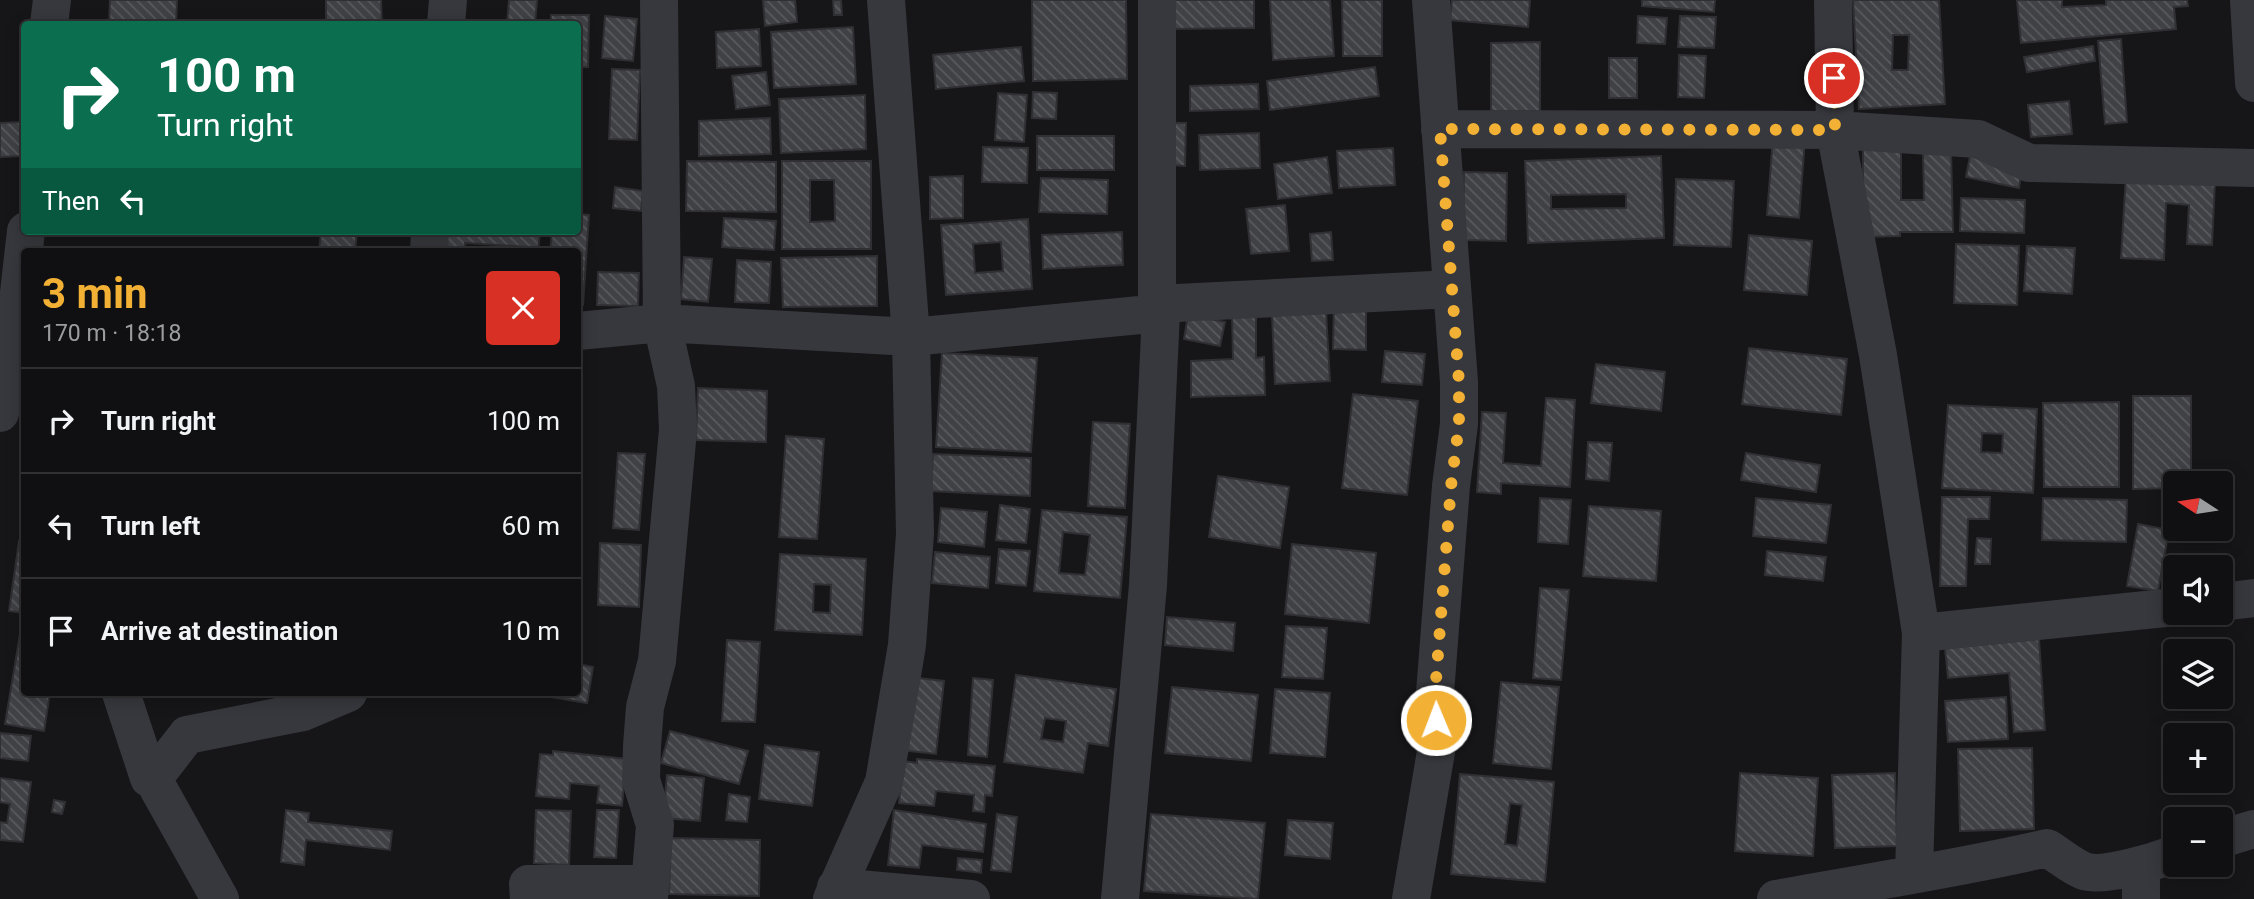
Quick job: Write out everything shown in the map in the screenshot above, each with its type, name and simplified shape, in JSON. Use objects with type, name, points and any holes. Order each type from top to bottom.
[{"type":"street","points":[[49,21],[52,0]]},
{"type":"street","points":[[446,21],[448,0]]},
{"type":"street","points":[[529,899],[528,884],[649,891],[654,824],[641,780],[642,746],[645,707],[657,661],[678,430],[676,386],[662,323],[659,0]]},
{"type":"street","points":[[886,0],[911,337],[915,534],[907,645],[884,782],[834,893],[971,899]]},
{"type":"street","points":[[1120,899],[1148,585],[1159,308],[1157,0]]},
{"type":"street","points":[[1411,899],[1438,734],[1434,706],[1451,486],[1459,424],[1459,382],[1431,0]]},
{"type":"street","points":[[1833,0],[1835,130],[1878,355],[1921,633],[1914,873]]},
{"type":"street","points":[[2249,0],[2254,83]]},
{"type":"street","points":[[1440,129],[1835,130],[1978,139],[2029,163],[2254,168]]},
{"type":"street","points":[[581,331],[662,323],[911,337],[1159,308],[1452,289]]},
{"type":"street","points":[[0,413],[19,341],[21,310]]},
{"type":"street","points":[[2233,601],[2254,598]]},
{"type":"street","points":[[1921,633],[2163,608]]},
{"type":"street","points":[[122,696],[149,778],[153,779],[220,899]]},
{"type":"street","points":[[153,779],[187,735],[303,712],[341,696]]},
{"type":"street","points":[[2233,835],[2254,829]]},
{"type":"street","points":[[1776,899],[1982,863],[2047,848],[2085,871],[2153,873]]},
{"type":"building","points":[[110,0],[177,0],[176,21],[109,21]]},
{"type":"building","points":[[326,0],[381,0],[382,21],[326,21]]},
{"type":"building","points":[[509,0],[537,0],[535,21],[507,21]]},
{"type":"building","points":[[763,0],[795,0],[797,22],[765,26]]},
{"type":"building","points":[[833,0],[841,0],[842,15],[834,15]]},
{"type":"building","points":[[1032,0],[1126,0],[1127,79],[1033,81]]},
{"type":"building","points":[[1169,0],[1254,0],[1254,28],[1169,29]]},
{"type":"building","points":[[1270,0],[1330,0],[1334,56],[1273,60]]},
{"type":"building","points":[[1342,0],[1382,0],[1382,56],[1343,56]]},
{"type":"building","points":[[1452,0],[1530,0],[1528,27],[1450,20]]},
{"type":"building","points":[[1642,0],[1715,0],[1714,12],[1642,6]]},
{"type":"building","points":[[1853,0],[1939,0],[1945,104],[1859,109]],"holes":[[[1893,35],[1909,35],[1908,70],[1892,70]]]},
{"type":"building","points":[[2017,0],[2062,0],[2062,7],[2106,5],[2106,0],[2187,0],[2188,6],[2174,7],[2176,29],[2021,43]]},
{"type":"building","points":[[551,15],[589,15],[588,67],[581,67],[581,21],[551,21]]},
{"type":"building","points":[[605,16],[637,19],[633,61],[602,58]]},
{"type":"building","points":[[1638,16],[1667,18],[1665,44],[1637,43]]},
{"type":"building","points":[[1680,16],[1716,17],[1714,48],[1678,47]]},
{"type":"building","points":[[853,27],[856,84],[774,88],[771,32]]},
{"type":"building","points":[[759,29],[761,66],[717,68],[716,32]]},
{"type":"building","points":[[2121,39],[2127,122],[2105,124],[2098,41]]},
{"type":"building","points":[[1540,42],[1540,111],[1491,111],[1491,43]]},
{"type":"building","points":[[2093,46],[2095,61],[2027,72],[2024,57]]},
{"type":"building","points":[[1021,47],[1024,81],[936,89],[933,55]]},
{"type":"building","points":[[1679,55],[1706,56],[1704,98],[1678,97]]},
{"type":"building","points":[[1609,58],[1637,58],[1637,98],[1609,98]]},
{"type":"building","points":[[1375,67],[1379,96],[1270,110],[1267,81]]},
{"type":"building","points":[[612,69],[640,70],[637,140],[609,139]]},
{"type":"building","points":[[766,72],[770,105],[736,109],[732,76]]},
{"type":"building","points":[[1258,84],[1259,109],[1190,111],[1190,86]]},
{"type":"building","points":[[1033,92],[1057,93],[1056,119],[1032,118]]},
{"type":"building","points":[[998,93],[1027,95],[1024,142],[995,140]]},
{"type":"building","points":[[865,95],[866,149],[781,153],[779,99]]},
{"type":"building","points":[[2069,101],[2072,134],[2031,137],[2028,105]]},
{"type":"building","points":[[770,118],[771,154],[699,156],[699,121]]},
{"type":"building","points":[[20,122],[21,156],[0,157],[0,123]]},
{"type":"building","points":[[1171,123],[1186,123],[1185,166],[1170,165]]},
{"type":"building","points":[[1259,133],[1260,168],[1200,170],[1199,135]]},
{"type":"building","points":[[1037,136],[1114,136],[1114,170],[1037,170]]},
{"type":"building","points":[[1773,137],[1805,139],[1799,218],[1767,215]]},
{"type":"building","points":[[1863,145],[1901,145],[1901,200],[1924,200],[1923,150],[1951,149],[1953,232],[1900,232],[1900,236],[1863,237]]},
{"type":"building","points":[[983,147],[1028,148],[1027,183],[982,182]]},
{"type":"building","points":[[1393,148],[1395,185],[1339,188],[1337,151]]},
{"type":"building","points":[[1661,156],[1664,238],[1528,243],[1525,161]],"holes":[[[1626,194],[1626,208],[1551,209],[1551,195]]]},
{"type":"building","points":[[1970,156],[2022,167],[2019,188],[1966,177]]},
{"type":"building","points":[[1327,157],[1332,193],[1278,199],[1274,164]]},
{"type":"building","points":[[687,161],[776,162],[776,212],[686,211]]},
{"type":"building","points":[[782,161],[871,161],[871,249],[782,249]],"holes":[[[810,180],[834,180],[835,221],[810,222]]]},
{"type":"building","points":[[1464,172],[1507,173],[1506,241],[1463,240]]},
{"type":"building","points":[[963,176],[963,218],[930,219],[930,177]]},
{"type":"building","points":[[2126,176],[2215,180],[2212,245],[2187,244],[2189,205],[2166,203],[2164,260],[2121,258]]},
{"type":"building","points":[[1041,178],[1108,180],[1107,214],[1039,212]]},
{"type":"building","points":[[1676,179],[1734,181],[1731,247],[1674,245]]},
{"type":"building","points":[[615,187],[643,191],[641,211],[613,208]]},
{"type":"building","points":[[1961,198],[2025,200],[2024,233],[1960,231]]},
{"type":"building","points":[[1285,205],[1289,251],[1251,254],[1246,209]]},
{"type":"building","points":[[581,214],[589,215],[583,305],[581,248],[550,248],[552,235],[581,235]]},
{"type":"building","points":[[724,218],[776,221],[774,250],[722,247]]},
{"type":"building","points":[[1028,219],[1032,289],[946,295],[941,225]],"holes":[[[1001,242],[1003,271],[975,273],[973,244]]]},
{"type":"building","points":[[1122,232],[1123,265],[1043,269],[1042,235]]},
{"type":"building","points":[[1331,232],[1333,260],[1312,261],[1310,234]]},
{"type":"building","points":[[321,235],[357,235],[355,248],[319,248]]},
{"type":"building","points":[[440,235],[540,235],[538,248],[465,243],[465,248],[438,248]]},
{"type":"building","points":[[1749,235],[1812,241],[1807,295],[1744,290]]},
{"type":"building","points":[[1956,244],[2019,246],[2017,305],[1954,303]]},
{"type":"building","points":[[2027,246],[2075,248],[2072,294],[2024,291]]},
{"type":"building","points":[[877,256],[877,306],[783,307],[781,258]]},
{"type":"building","points":[[684,257],[712,259],[708,302],[681,299]]},
{"type":"building","points":[[737,260],[771,262],[769,303],[735,302]]},
{"type":"building","points":[[598,272],[639,273],[638,306],[597,305]]},
{"type":"building","points":[[1334,301],[1366,301],[1366,350],[1333,349]]},
{"type":"building","points":[[1256,311],[1256,358],[1264,357],[1265,395],[1191,397],[1191,361],[1233,359],[1232,312]]},
{"type":"building","points":[[1326,311],[1330,381],[1275,384],[1272,315]]},
{"type":"building","points":[[1188,315],[1225,322],[1220,346],[1184,339]]},
{"type":"building","points":[[1749,348],[1847,359],[1841,415],[1742,404]]},
{"type":"building","points":[[1385,351],[1425,354],[1422,385],[1382,382]]},
{"type":"building","points":[[942,353],[1037,358],[1031,452],[936,447]]},
{"type":"building","points":[[1596,364],[1665,372],[1661,411],[1591,403]]},
{"type":"building","points":[[698,388],[767,391],[766,442],[696,440]]},
{"type":"building","points":[[1353,394],[1418,401],[1407,495],[1342,488]]},
{"type":"building","points":[[2133,396],[2191,396],[2191,471],[2163,471],[2163,488],[2133,489]]},
{"type":"building","points":[[1546,398],[1575,400],[1570,487],[1501,483],[1501,494],[1477,492],[1482,412],[1506,413],[1503,463],[1541,466]]},
{"type":"building","points":[[2119,402],[2119,487],[2044,487],[2043,403]]},
{"type":"building","points":[[1948,405],[2037,409],[2033,493],[1942,488]],"holes":[[[1982,433],[2003,434],[2002,453],[1981,452]]]},
{"type":"building","points":[[1093,422],[1130,424],[1125,508],[1088,506]]},
{"type":"building","points":[[786,436],[824,439],[817,539],[779,537]]},
{"type":"building","points":[[1588,442],[1612,443],[1609,481],[1586,479]]},
{"type":"building","points":[[618,453],[645,454],[639,530],[613,528]]},
{"type":"building","points":[[1746,453],[1820,465],[1816,492],[1741,480]]},
{"type":"building","points":[[933,454],[1031,458],[1030,496],[931,491]]},
{"type":"building","points":[[1218,476],[1289,487],[1280,548],[1209,537]]},
{"type":"building","points":[[1942,497],[1990,497],[1989,519],[1968,519],[1966,586],[1940,586]]},
{"type":"building","points":[[1540,498],[1571,500],[1568,544],[1538,542]]},
{"type":"building","points":[[1756,498],[1831,505],[1826,543],[1753,536]]},
{"type":"building","points":[[2043,498],[2127,500],[2126,542],[2042,540]]},
{"type":"building","points":[[1000,505],[1030,509],[1026,543],[996,540]]},
{"type":"building","points":[[1589,506],[1661,511],[1656,581],[1583,576]]},
{"type":"building","points":[[941,508],[987,512],[984,547],[938,542]]},
{"type":"building","points":[[1042,510],[1127,517],[1120,598],[1034,591]],"holes":[[[1063,532],[1090,535],[1085,575],[1059,573]]]},
{"type":"building","points":[[2138,524],[2163,529],[2163,541],[2167,541],[2158,591],[2127,586]]},
{"type":"building","points":[[1977,538],[1991,539],[1990,564],[1975,564]]},
{"type":"building","points":[[19,541],[21,613],[9,611]]},
{"type":"building","points":[[600,543],[641,545],[639,607],[598,605]]},
{"type":"building","points":[[1292,544],[1376,553],[1369,623],[1285,614]]},
{"type":"building","points":[[999,549],[1030,551],[1026,586],[996,583]]},
{"type":"building","points":[[1767,551],[1826,557],[1823,581],[1765,575]]},
{"type":"building","points":[[935,552],[990,557],[988,588],[932,583]]},
{"type":"building","points":[[780,554],[866,559],[862,635],[775,630]],"holes":[[[814,584],[831,585],[830,613],[813,612]]]},
{"type":"building","points":[[1540,588],[1569,590],[1561,680],[1533,678]]},
{"type":"building","points":[[1167,617],[1235,623],[1233,651],[1165,645]]},
{"type":"building","points":[[1286,626],[1327,628],[1323,679],[1282,677]]},
{"type":"building","points":[[21,628],[21,696],[50,696],[44,731],[5,724]]},
{"type":"building","points":[[2039,639],[2045,730],[2014,732],[2009,673],[1948,678],[1945,648]]},
{"type":"building","points":[[727,640],[760,642],[755,722],[722,721]]},
{"type":"building","points":[[581,665],[593,667],[587,703],[545,696],[581,696]]},
{"type":"building","points":[[1016,675],[1116,689],[1108,746],[1088,743],[1083,773],[1004,762]],"holes":[[[1045,718],[1066,721],[1063,742],[1041,739]]]},
{"type":"building","points":[[909,677],[944,681],[936,754],[901,750]]},
{"type":"building","points":[[973,678],[993,680],[987,757],[968,755]]},
{"type":"building","points":[[1501,682],[1559,687],[1551,769],[1493,763]]},
{"type":"building","points":[[1172,687],[1258,695],[1251,761],[1165,753]]},
{"type":"building","points":[[1275,689],[1330,693],[1325,757],[1270,753]]},
{"type":"building","points":[[2006,697],[2008,739],[1948,742],[1945,701]]},
{"type":"building","points":[[670,731],[748,751],[739,784],[661,763]]},
{"type":"building","points":[[0,733],[31,736],[28,761],[0,758]]},
{"type":"building","points":[[765,745],[819,752],[812,806],[759,799]]},
{"type":"building","points":[[2032,748],[2034,829],[1960,831],[1958,749]]},
{"type":"building","points":[[553,751],[626,759],[622,806],[597,803],[599,786],[570,783],[569,799],[536,796],[540,754],[553,755]]},
{"type":"building","points":[[917,759],[995,766],[992,796],[985,795],[984,812],[973,811],[974,795],[936,791],[934,806],[899,803],[903,761],[917,763]]},
{"type":"building","points":[[1740,773],[1818,778],[1813,856],[1735,851]]},
{"type":"building","points":[[1895,773],[1897,846],[1835,848],[1832,775]]},
{"type":"building","points":[[1460,774],[1554,782],[1545,882],[1451,874]],"holes":[[[1510,803],[1522,805],[1517,846],[1505,844]]]},
{"type":"building","points":[[667,775],[704,778],[700,821],[663,818]]},
{"type":"building","points":[[0,778],[31,782],[23,842],[0,840],[0,822],[7,823],[10,804],[0,802]]},
{"type":"building","points":[[729,794],[750,797],[747,822],[726,820]]},
{"type":"building","points":[[54,800],[65,802],[62,814],[52,812]]},
{"type":"building","points":[[286,810],[309,813],[308,822],[392,831],[390,850],[306,840],[304,865],[281,862]]},
{"type":"building","points":[[536,810],[571,811],[569,865],[534,863]]},
{"type":"building","points":[[597,810],[619,810],[616,858],[594,857]]},
{"type":"building","points":[[894,810],[986,824],[983,852],[922,845],[919,868],[888,865]]},
{"type":"building","points":[[997,814],[1017,817],[1011,872],[991,870]]},
{"type":"building","points":[[1151,814],[1265,823],[1258,899],[1144,891]]},
{"type":"building","points":[[1288,820],[1333,823],[1330,859],[1285,855]]},
{"type":"building","points":[[671,838],[760,840],[759,896],[669,894]]},
{"type":"building","points":[[958,858],[982,860],[981,873],[957,870]]},
{"type":"route","points":[[1436,720],[1434,706],[1448,514],[1459,424],[1459,382],[1440,129],[1835,130],[1834,78]]}]
